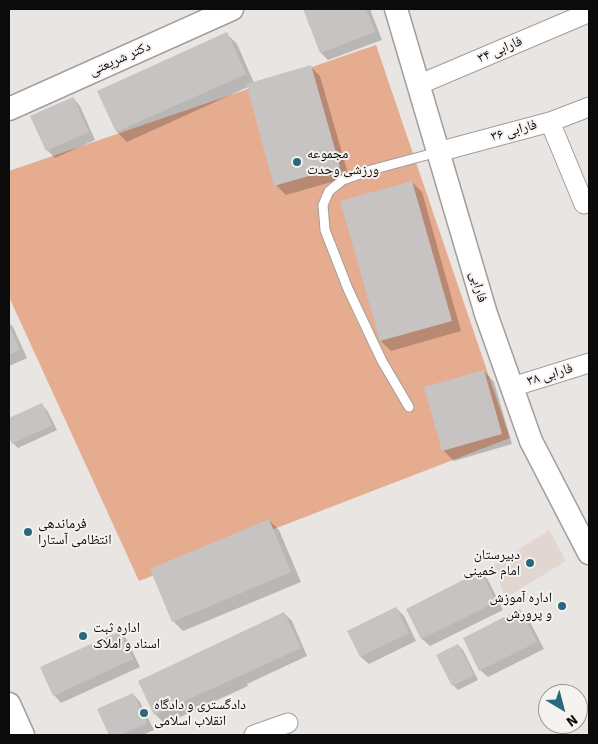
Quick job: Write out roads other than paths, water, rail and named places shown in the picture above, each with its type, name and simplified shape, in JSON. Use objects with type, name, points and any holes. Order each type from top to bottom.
[{"type":"street","name":"دکتر شریعتی","points":[[9,109],[232,9]]},
{"type":"street","name":"فارابی","points":[[396,9],[486,314],[531,441],[588,546]]},
{"type":"street","name":"فارابی ۳۴","points":[[418,85],[583,15]]},
{"type":"street","name":"فارابی ۳۶","points":[[438,152],[550,122],[589,107]]},
{"type":"street","points":[[550,122],[584,204]]},
{"type":"street","name":"فارابی ۳۸","points":[[512,387],[589,363]]},
{"type":"street","points":[[9,704],[23,735]]},
{"type":"street","points":[[254,735],[288,723]]},
{"type":"lane","points":[[409,407],[382,361],[348,289],[325,230],[323,205],[329,190],[344,180],[370,170],[438,152]]},
{"type":"place","name":"مجموعه ورزشی وحدت","points":[[297,162]]},
{"type":"place","name":"فرماندهی انتظامی آستارا","points":[[28,532]]},
{"type":"place","name":"دبیرستان امام خمینی","points":[[530,563]]},
{"type":"place","name":"اداره آموزش و پرورش","points":[[562,606]]},
{"type":"place","name":"اداره ثبت اسناد و املاک","points":[[83,636]]},
{"type":"place","name":"دادگستری و دادگاه انقلاب اسلامی","points":[[144,713]]}]
